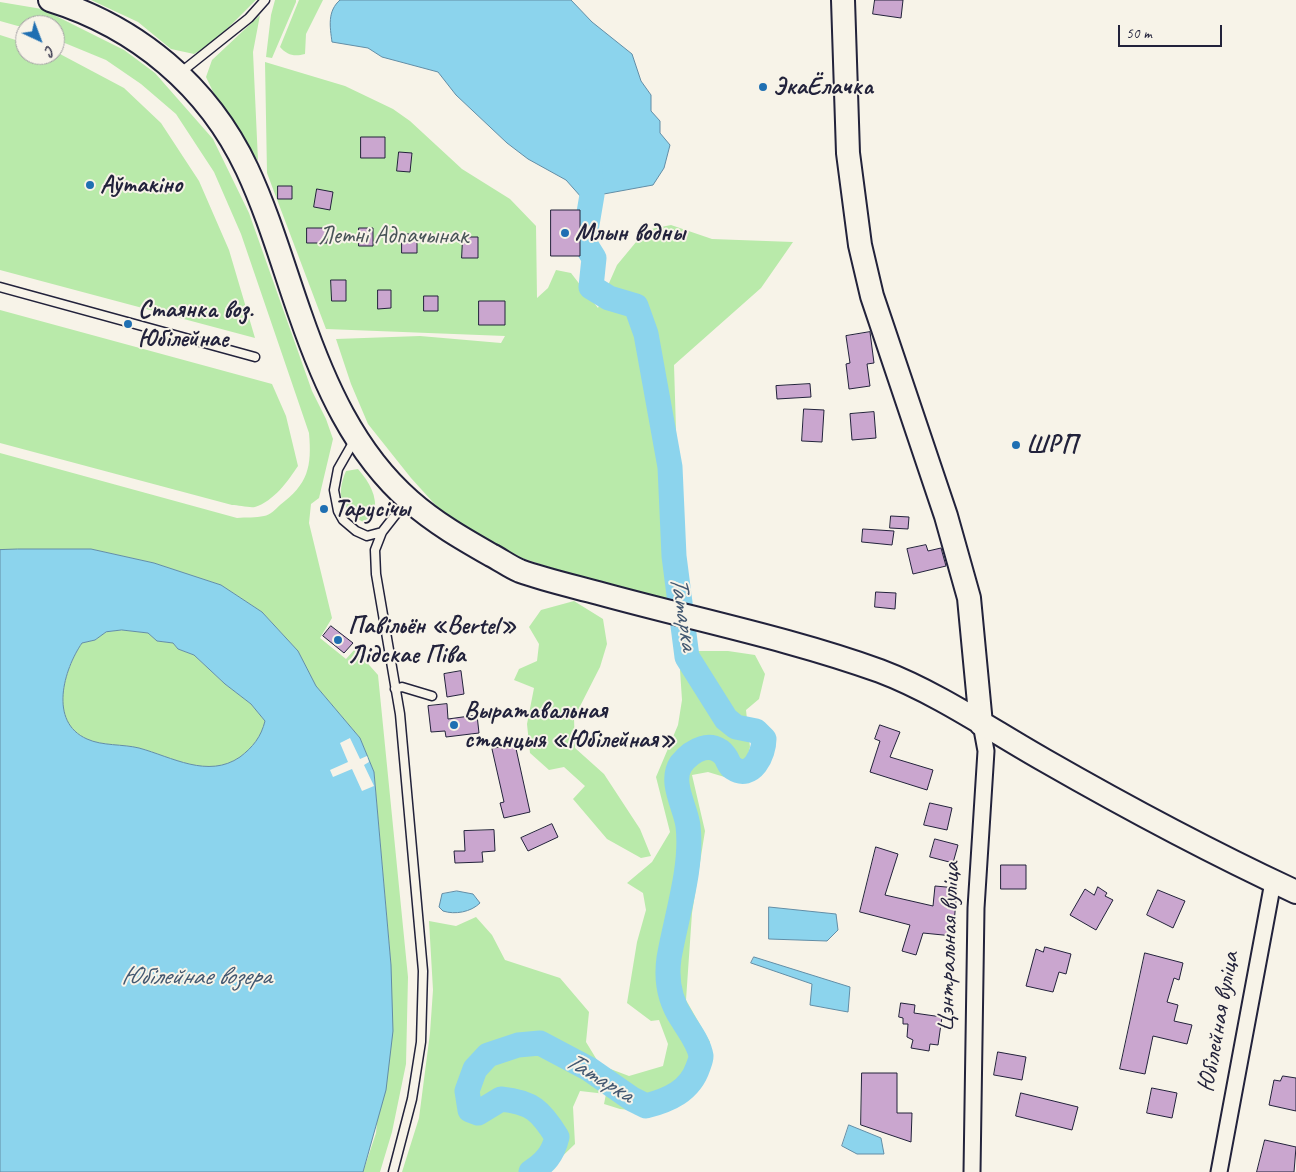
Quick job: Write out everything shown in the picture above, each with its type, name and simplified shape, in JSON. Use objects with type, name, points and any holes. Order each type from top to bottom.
[{"type":"street","points":[[50,0],[108,22],[142,42],[179,73],[206,103],[230,138],[247,168],[262,204],[315,356],[341,413],[356,437],[388,479],[408,499],[459,537],[517,570],[883,672],[949,705],[1099,792],[1296,892]]},
{"type":"street","points":[[843,0],[848,153],[860,245],[872,296],[946,516],[969,598],[981,724]]},
{"type":"street","name":"Цэнтральная вуліца","points":[[972,1172],[976,908],[986,751],[981,724]]},
{"type":"street","name":"Юбілейная вуліца","points":[[1219,1172],[1273,882]]},
{"type":"lane","points":[[179,73],[249,18],[265,0]]},
{"type":"lane","points":[[0,286],[255,356]]},
{"type":"lane","points":[[356,437],[338,469],[334,490],[338,511],[343,520],[356,531],[367,536],[382,532]]},
{"type":"lane","points":[[393,1172],[412,1099],[421,1042],[423,971],[400,714],[376,574],[375,550],[382,532],[408,499]]},
{"type":"lane","points":[[395,689],[402,687],[432,696]]},
{"type":"green space","points":[[91,0],[256,0],[214,42],[194,54],[171,49],[138,22]]},
{"type":"green space","points":[[275,0],[296,0],[296,2],[272,58],[266,57],[271,15]]},
{"type":"green space","points":[[299,0],[323,0],[306,34],[305,54],[294,55],[288,54],[280,47]]},
{"type":"green space","points":[[0,2],[42,9],[54,15],[15,15],[15,25],[0,21]]},
{"type":"green space","points":[[260,15],[253,52],[258,161],[217,100],[206,77],[212,60]]},
{"type":"green space","points":[[65,20],[124,50],[155,73],[213,139],[249,213],[312,391],[326,419],[333,439],[319,498],[311,504],[309,523],[332,618],[320,638],[346,659],[355,649],[378,675],[408,977],[406,1064],[392,1132],[380,1172],[363,1172],[376,1133],[391,965],[374,772],[360,738],[316,686],[298,651],[262,612],[221,585],[154,563],[91,549],[0,550],[0,453],[237,518],[258,517],[273,512],[297,490],[309,465],[309,433],[241,234],[214,172],[176,114],[141,84],[106,60],[65,43]]},
{"type":"green space","points":[[0,35],[15,40],[15,65],[65,65],[65,57],[124,88],[161,123],[199,181],[229,250],[255,338],[0,270]]},
{"type":"green space","name":"Летні Адпачынак","points":[[265,62],[345,86],[393,109],[410,121],[462,169],[510,199],[536,226],[537,298],[548,288],[556,270],[571,273],[598,308],[617,265],[646,230],[671,225],[712,239],[793,242],[761,288],[674,365],[678,495],[662,482],[668,599],[582,578],[513,555],[440,510],[411,478],[368,424],[351,384],[336,339],[420,336],[501,343],[505,336],[326,329],[267,173]]},
{"type":"green space","points":[[0,310],[272,384],[286,416],[298,466],[274,495],[262,504],[250,507],[232,505],[0,443]]},
{"type":"green space","points":[[358,469],[369,484],[375,501],[375,514],[363,522],[349,512],[342,500],[341,494],[346,471]]},
{"type":"green space","points":[[574,601],[603,619],[607,644],[600,667],[574,718],[575,748],[604,774],[640,829],[651,856],[641,858],[607,839],[573,799],[585,786],[564,767],[549,770],[530,753],[527,724],[534,688],[514,680],[519,669],[537,661],[539,644],[529,627],[541,610]]},
{"type":"green space","points":[[122,630],[148,633],[157,641],[173,643],[178,649],[194,655],[225,684],[251,704],[265,721],[259,737],[253,745],[240,757],[228,763],[203,766],[177,761],[139,748],[93,741],[75,731],[67,721],[63,695],[65,681],[75,654],[82,643],[95,640],[106,632]]},
{"type":"green space","points":[[698,651],[728,651],[755,655],[765,674],[759,699],[746,710],[750,747],[741,782],[708,772],[692,775],[705,831],[692,913],[686,1000],[710,1042],[702,1082],[669,1109],[657,1113],[620,1109],[604,1104],[606,1094],[580,1091],[573,1107],[575,1144],[546,1172],[402,1172],[419,1118],[430,1033],[433,990],[429,921],[456,926],[476,917],[492,935],[505,960],[560,978],[589,1012],[586,1042],[600,1065],[629,1076],[663,1066],[668,1044],[659,1020],[651,1021],[627,1003],[637,942],[646,910],[643,893],[627,883],[652,862],[670,832],[656,777],[678,725],[682,700],[680,670]]},
{"type":"water","points":[[340,0],[571,0],[592,22],[632,54],[641,81],[651,95],[651,111],[660,121],[660,133],[670,145],[664,168],[653,185],[582,198],[566,180],[528,159],[507,143],[456,95],[438,72],[382,57],[368,48],[332,42],[331,14]]},
{"type":"water","name":"Юбілейнае возера","points":[[91,549],[154,563],[221,585],[262,612],[298,651],[316,686],[360,738],[374,772],[391,965],[393,1031],[386,1090],[363,1172],[0,1172],[0,550]],"holes":[[[122,630],[148,633],[157,641],[173,643],[178,649],[194,655],[225,684],[251,704],[265,721],[256,741],[240,757],[228,763],[215,766],[190,764],[139,748],[93,741],[75,731],[67,720],[63,694],[65,680],[75,654],[82,643],[95,640],[106,632]]]},
{"type":"water","points":[[457,891],[473,894],[480,903],[472,909],[463,912],[443,911],[439,907],[442,894]]},
{"type":"water","points":[[769,907],[836,914],[838,930],[827,941],[769,939]]},
{"type":"water","points":[[754,957],[850,987],[848,1012],[810,1005],[812,984],[751,963]]},
{"type":"water","points":[[849,1125],[881,1138],[884,1154],[857,1154],[842,1146]]},
{"type":"pier","points":[[350,738],[360,759],[367,756],[369,762],[364,765],[374,786],[362,791],[352,769],[333,777],[330,770],[348,762],[340,743]]},
{"type":"building","points":[[875,0],[903,0],[901,18],[873,14]]},
{"type":"building","points":[[361,137],[385,137],[385,158],[361,158]]},
{"type":"building","points":[[399,152],[412,153],[410,172],[397,171]]},
{"type":"building","points":[[278,186],[292,186],[292,199],[278,199]]},
{"type":"building","points":[[317,189],[333,192],[330,210],[314,207]]},
{"type":"building","name":"Млын водны","points":[[551,210],[580,210],[580,256],[551,256]]},
{"type":"building","points":[[307,228],[327,228],[327,243],[307,243]]},
{"type":"building","points":[[359,228],[373,228],[373,246],[359,246]]},
{"type":"building","points":[[402,234],[417,234],[417,253],[402,253]]},
{"type":"building","points":[[463,237],[478,237],[478,258],[462,258]]},
{"type":"building","points":[[331,280],[346,280],[346,301],[332,301]]},
{"type":"building","points":[[378,290],[391,290],[391,308],[378,309]]},
{"type":"building","points":[[424,296],[438,296],[438,311],[424,311]]},
{"type":"building","points":[[479,301],[505,301],[505,325],[479,325]]},
{"type":"building","points":[[870,332],[874,363],[867,364],[870,386],[849,389],[846,364],[850,363],[846,336]]},
{"type":"building","points":[[810,384],[811,397],[777,399],[776,386]]},
{"type":"building","points":[[804,409],[824,410],[822,442],[802,441]]},
{"type":"building","points":[[874,412],[876,438],[852,440],[850,414]]},
{"type":"building","points":[[891,516],[909,517],[908,529],[890,528]]},
{"type":"building","points":[[863,529],[894,531],[892,545],[862,542]]},
{"type":"building","points":[[926,545],[928,551],[941,548],[946,566],[913,574],[907,549]]},
{"type":"building","points":[[876,592],[896,593],[895,609],[875,607]]},
{"type":"building","name":"Павільён «Bertel» Лідскае Піва","points":[[331,626],[353,643],[344,653],[323,636]]},
{"type":"building","points":[[461,671],[464,694],[447,697],[444,674]]},
{"type":"building","name":"Выратавальная станцыя «Юбілейная»","points":[[447,704],[448,719],[477,715],[479,733],[446,737],[445,731],[431,732],[428,706]]},
{"type":"building","points":[[880,725],[900,732],[890,757],[933,770],[927,790],[870,772],[880,741],[875,739]]},
{"type":"building","points":[[515,744],[530,812],[504,818],[500,803],[504,802],[492,749]]},
{"type":"building","points":[[930,803],[952,808],[947,830],[924,825]]},
{"type":"building","points":[[552,824],[558,837],[528,851],[521,838]]},
{"type":"building","points":[[494,830],[495,851],[482,852],[483,862],[455,863],[454,851],[465,851],[464,831]]},
{"type":"building","points":[[935,839],[958,845],[953,863],[930,857]]},
{"type":"building","points":[[876,847],[898,854],[885,895],[933,906],[935,886],[957,888],[953,936],[923,933],[916,955],[902,951],[910,925],[860,912]]},
{"type":"building","points":[[1001,865],[1026,865],[1026,889],[1001,889]]},
{"type":"building","points":[[1098,887],[1107,893],[1105,896],[1113,900],[1096,930],[1070,915],[1085,889],[1094,895]]},
{"type":"building","points":[[1158,890],[1185,901],[1173,928],[1147,915]]},
{"type":"building","points":[[1045,947],[1071,954],[1066,974],[1059,972],[1053,992],[1026,986],[1036,949],[1043,952]]},
{"type":"building","points":[[1145,953],[1183,963],[1179,980],[1174,978],[1167,1002],[1178,1005],[1174,1021],[1192,1025],[1187,1044],[1153,1036],[1145,1074],[1120,1069]]},
{"type":"building","points":[[901,1003],[915,1005],[914,1013],[942,1017],[938,1045],[930,1044],[929,1051],[911,1048],[913,1040],[907,1037],[908,1024],[903,1024],[903,1018],[899,1017]]},
{"type":"building","points":[[998,1052],[1026,1057],[1022,1080],[994,1075]]},
{"type":"building","points":[[862,1073],[897,1073],[897,1113],[912,1113],[911,1142],[861,1125]]},
{"type":"building","points":[[1283,1076],[1296,1078],[1296,1111],[1269,1105],[1274,1080],[1280,1081]]},
{"type":"building","points":[[1152,1088],[1177,1093],[1172,1118],[1147,1113]]},
{"type":"building","points":[[1021,1093],[1078,1107],[1072,1130],[1016,1116]]},
{"type":"building","points":[[1265,1140],[1296,1147],[1294,1172],[1257,1172]]},
{"type":"waterway","name":"Татарка","points":[[531,1172],[548,1158],[557,1137],[535,1109],[512,1100],[501,1099],[478,1113],[470,1110],[467,1091],[475,1069],[488,1055],[518,1045],[540,1043],[589,1069],[632,1099],[646,1106],[663,1101],[678,1093],[690,1082],[698,1067],[701,1056],[700,1051],[674,1005],[668,974],[669,958],[686,875],[689,842],[687,819],[677,787],[678,771],[681,764],[691,754],[708,747],[720,751],[733,768],[746,771],[756,764],[762,752],[764,739],[756,731],[736,727],[726,719],[687,657],[674,556],[670,467],[646,334],[636,306],[609,298],[591,287],[594,258],[584,242],[592,195],[589,162]]},
{"type":"place","name":"ЭкаЁлачка","points":[[763,87]]},
{"type":"place","name":"Аўтакіно","points":[[90,185]]},
{"type":"place","name":"Млын водны","points":[[565,233]]},
{"type":"place","name":"Стаянка воз. Юбілейнае","points":[[128,324]]},
{"type":"place","name":"ШРП","points":[[1016,445]]},
{"type":"place","name":"Тарусічы","points":[[324,509]]},
{"type":"place","name":"Павільён «Bertel» Лідскае Піва","points":[[338,640]]},
{"type":"place","name":"Выратавальная станцыя «Юбілейная»","points":[[454,725]]}]
